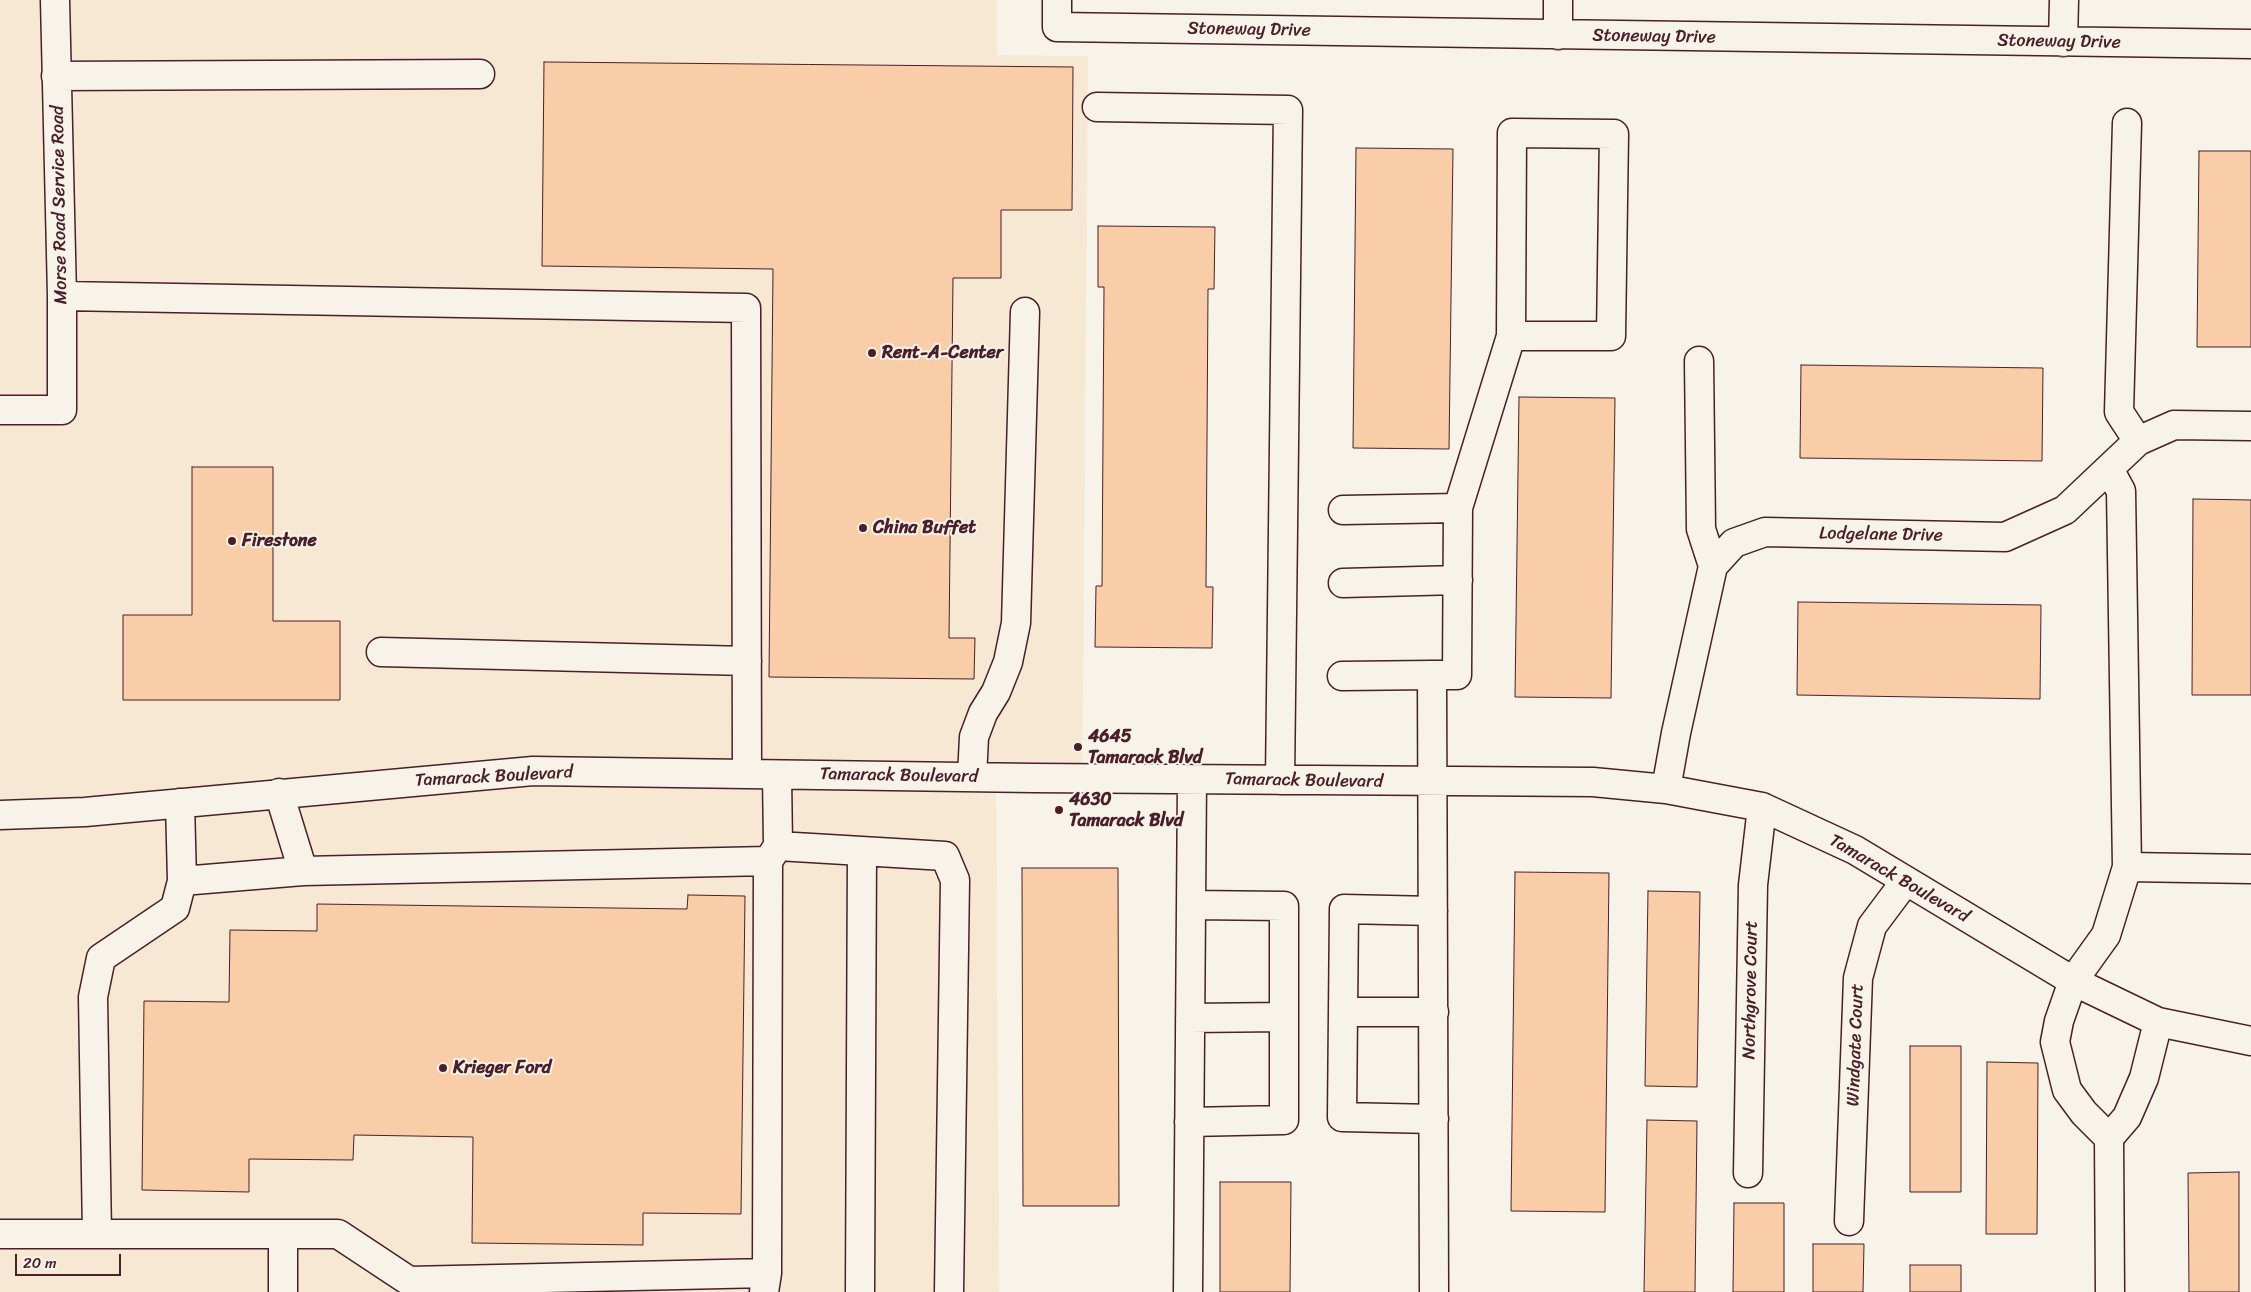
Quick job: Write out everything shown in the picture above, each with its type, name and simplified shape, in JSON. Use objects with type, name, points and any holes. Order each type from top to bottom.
[{"type":"street","name":"Morse Road Service Road","points":[[0,410],[62,410],[62,296],[55,0]]},
{"type":"street","name":"Stoneway Drive","points":[[1057,0],[1057,27],[2251,44]]},
{"type":"street","points":[[1558,0],[1558,35]]},
{"type":"street","points":[[2063,42],[2064,0]]},
{"type":"street","points":[[56,76],[480,74]]},
{"type":"street","points":[[1097,107],[1288,110],[1280,780]]},
{"type":"street","points":[[2127,123],[2119,412],[2138,440]]},
{"type":"street","points":[[1342,676],[1457,675],[1458,508],[1512,336],[1512,132],[1614,134],[1611,336],[1512,336]]},
{"type":"street","points":[[62,296],[746,308],[747,774]]},
{"type":"street","points":[[972,777],[974,738],[983,714],[996,692],[1008,662],[1016,623],[1025,312]]},
{"type":"street","points":[[1700,361],[1701,529],[1713,566]]},
{"type":"street","name":"Lodgelane Drive","points":[[1666,789],[1676,732],[1713,566],[1734,543],[1764,532],[2005,537],[2065,510],[2138,440],[2174,425],[2251,426]]},
{"type":"street","points":[[2108,469],[2121,491],[2127,867],[2106,935],[2073,981],[2055,1042],[2067,1090],[2084,1113],[2109,1138]]},
{"type":"street","points":[[1344,510],[1458,508]]},
{"type":"street","points":[[1342,582],[1458,580]]},
{"type":"street","points":[[381,652],[746,661]]},
{"type":"street","points":[[1432,675],[1434,1292]]},
{"type":"street","name":"Tamarack Boulevard","points":[[0,815],[85,812],[533,771],[1192,780],[1593,782],[1666,789],[1762,807],[1855,850],[1904,882],[2073,981],[2158,1022],[2251,1041]]},
{"type":"street","points":[[0,1234],[338,1234],[409,1281],[765,1283],[773,853],[777,775]]},
{"type":"street","points":[[1188,1292],[1192,780]]},
{"type":"street","points":[[279,793],[303,871]]},
{"type":"street","points":[[97,1234],[93,996],[101,958],[175,908],[182,881],[180,803]]},
{"type":"street","name":"Northgrove Court","points":[[1748,1172],[1754,884],[1762,807]]},
{"type":"street","points":[[860,1292],[862,851]]},
{"type":"street","points":[[182,881],[303,871],[773,853],[862,851],[945,856],[955,880],[950,1292]]},
{"type":"street","points":[[2127,867],[2251,869]]},
{"type":"street","name":"Windgate Court","points":[[1849,1221],[1858,978],[1872,926],[1904,882]]},
{"type":"street","points":[[1189,1122],[1284,1120],[1284,906],[1191,905]]},
{"type":"street","points":[[1433,911],[1344,909],[1342,1117],[1434,1119]]},
{"type":"street","points":[[1343,1012],[1434,1012]]},
{"type":"street","points":[[1190,1018],[1284,1017]]},
{"type":"street","points":[[2110,1292],[2109,1138],[2126,1117],[2144,1078],[2158,1022]]},
{"type":"street","points":[[283,1234],[283,1292]]},
{"type":"shaded area","points":[[0,0],[997,0],[997,55],[1088,56],[1082,787],[996,786],[999,1292],[0,1292]]},
{"type":"building","points":[[544,62],[1073,67],[1072,210],[1001,210],[1001,278],[953,278],[949,638],[975,638],[974,679],[769,677],[773,269],[542,266]]},
{"type":"building","points":[[1356,148],[1453,149],[1449,449],[1353,448]]},
{"type":"building","points":[[2199,151],[2251,151],[2251,347],[2197,347]]},
{"type":"building","points":[[1098,226],[1215,227],[1214,289],[1208,289],[1206,587],[1213,587],[1212,648],[1095,647],[1096,586],[1102,586],[1104,287],[1098,287]]},
{"type":"building","points":[[1801,365],[2043,368],[2042,461],[1800,458]]},
{"type":"building","points":[[1519,397],[1615,398],[1611,698],[1515,697]]},
{"type":"building","name":"Firestone","points":[[192,467],[273,467],[273,621],[340,621],[340,700],[123,700],[123,615],[192,615]]},
{"type":"building","points":[[2193,499],[2251,500],[2251,695],[2192,695]]},
{"type":"building","points":[[1798,602],[2041,605],[2040,699],[1797,695]]},
{"type":"building","points":[[1022,868],[1118,868],[1119,1206],[1023,1206]]},
{"type":"building","points":[[1515,872],[1609,873],[1605,1212],[1511,1211]]},
{"type":"building","points":[[1648,891],[1700,892],[1697,1087],[1645,1086]]},
{"type":"building","name":"Krieger Ford","points":[[688,895],[745,896],[741,1214],[643,1213],[643,1245],[472,1243],[473,1137],[354,1135],[353,1160],[249,1159],[249,1192],[142,1190],[144,1001],[229,1002],[230,930],[317,931],[317,904],[687,909]]},
{"type":"building","points":[[1910,1046],[1961,1046],[1961,1192],[1910,1192]]},
{"type":"building","points":[[1987,1062],[2038,1063],[2037,1234],[1986,1234]]},
{"type":"building","points":[[1647,1120],[1697,1121],[1695,1292],[1644,1292]]},
{"type":"building","points":[[2239,1172],[2239,1292],[2189,1292],[2188,1173]]},
{"type":"building","points":[[1220,1182],[1291,1182],[1290,1292],[1220,1292]]},
{"type":"building","points":[[1734,1203],[1784,1203],[1784,1292],[1733,1292]]},
{"type":"building","points":[[1813,1244],[1864,1244],[1863,1292],[1813,1292]]},
{"type":"building","points":[[1910,1265],[1961,1265],[1961,1292],[1910,1292]]},
{"type":"place","name":"Rent-A-Center","points":[[872,353]]},
{"type":"place","name":"China Buffet","points":[[863,528]]},
{"type":"place","name":"Firestone","points":[[232,541]]},
{"type":"place","name":"4645 Tamarack Blvd","points":[[1078,747]]},
{"type":"place","name":"4630 Tamarack Blvd","points":[[1059,810]]},
{"type":"place","name":"Krieger Ford","points":[[443,1068]]}]
